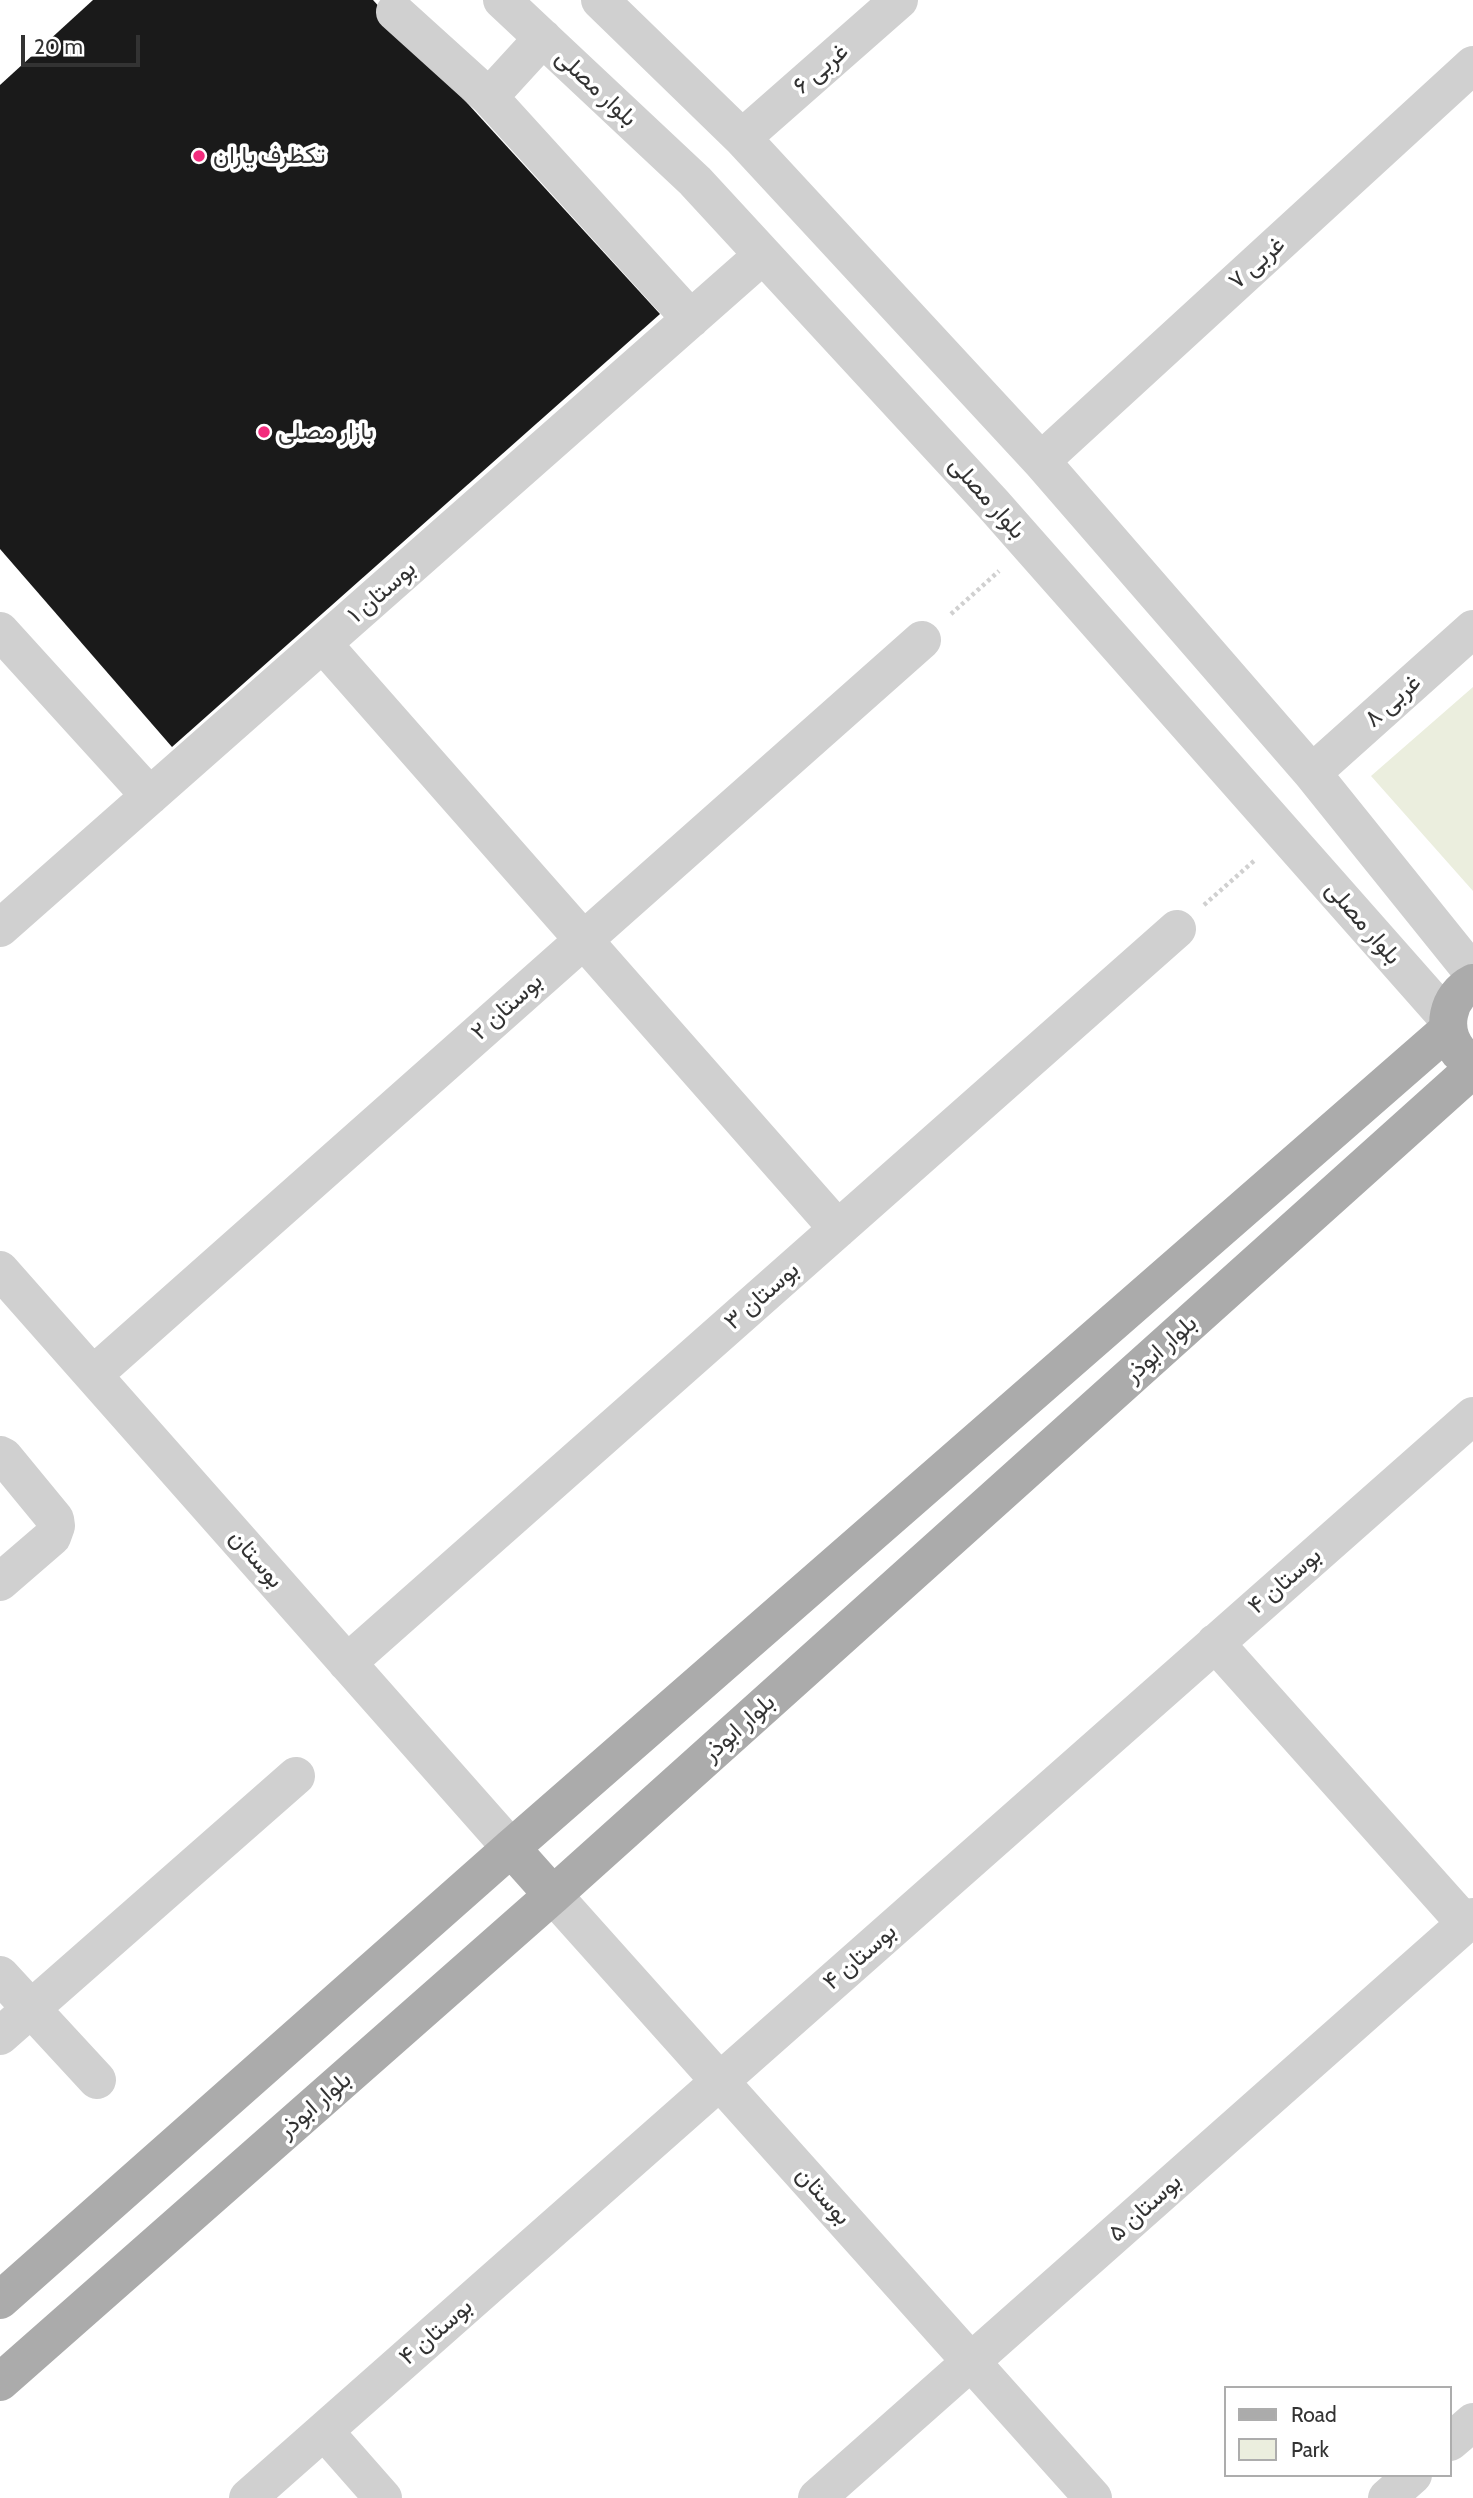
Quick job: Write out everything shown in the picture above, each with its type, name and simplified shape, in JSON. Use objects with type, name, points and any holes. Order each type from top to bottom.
[{"type":"main road","name":"بلوار ابوذر","points":[[0,2300],[1448,1025],[1450,1007],[1458,995],[1473,983]]},
{"type":"main road","points":[[1448,1025],[1453,1045],[1464,1058],[1473,1062]]},
{"type":"main road","name":"بلوار ابوذر","points":[[0,2382],[553,1895],[1473,1069]]},
{"type":"main road","points":[[511,1848],[553,1895]]},
{"type":"street","name":"بلوار مصلی","points":[[502,0],[695,181],[1029,545],[1285,834],[1448,1025]]},
{"type":"street","points":[[600,0],[742,138],[1041,461],[1312,773],[1473,973]]},
{"type":"street","name":"۶ غربی","points":[[742,138],[899,0]]},
{"type":"street","points":[[395,12],[489,97],[691,319]]},
{"type":"street","points":[[489,97],[543,38]]},
{"type":"street","name":"۷ غربی","points":[[1041,461],[1473,65]]},
{"type":"street","name":"بوستان ۱","points":[[0,928],[763,255]]},
{"type":"street","name":"۸ غربی","points":[[1312,773],[1473,629]]},
{"type":"street","points":[[0,631],[150,796]]},
{"type":"street","name":"بوستان ۲","points":[[93,1375],[922,640]]},
{"type":"street","points":[[323,644],[838,1229]]},
{"type":"street","name":"بوستان ۳","points":[[347,1663],[1177,929]]},
{"type":"street","name":"بوستان","points":[[0,1270],[511,1848]]},
{"type":"street","name":"بوستان ۴","points":[[248,2498],[1473,1416]]},
{"type":"street","points":[[0,1455],[55,1519],[57,1526],[52,1536],[0,1582]]},
{"type":"street","points":[[1215,1643],[1469,1920]]},
{"type":"street","points":[[0,2036],[296,1776]]},
{"type":"street","name":"بوستان","points":[[553,1895],[1093,2498]]},
{"type":"street","name":"بوستان ۵","points":[[817,2498],[1469,1920]]},
{"type":"street","points":[[0,1975],[97,2080]]},
{"type":"street","points":[[1452,2440],[1473,2422]]},
{"type":"street","points":[[324,2431],[383,2498]]},
{"type":"street","points":[[1387,2498],[1411,2477]]},
{"type":"path","points":[[922,640],[1029,545]]},
{"type":"path","points":[[1177,929],[1285,834]]},
{"type":"green space","points":[[1473,687],[1473,891],[1371,776]]},
{"type":"building","name":"بازار مصلی","points":[[93,0],[373,0],[660,314],[172,747],[0,549],[0,85]]},
{"type":"place","name":"تکظرف یاران","points":[[199,156]]},
{"type":"place","name":"بازار مصلی","points":[[264,432]]}]
